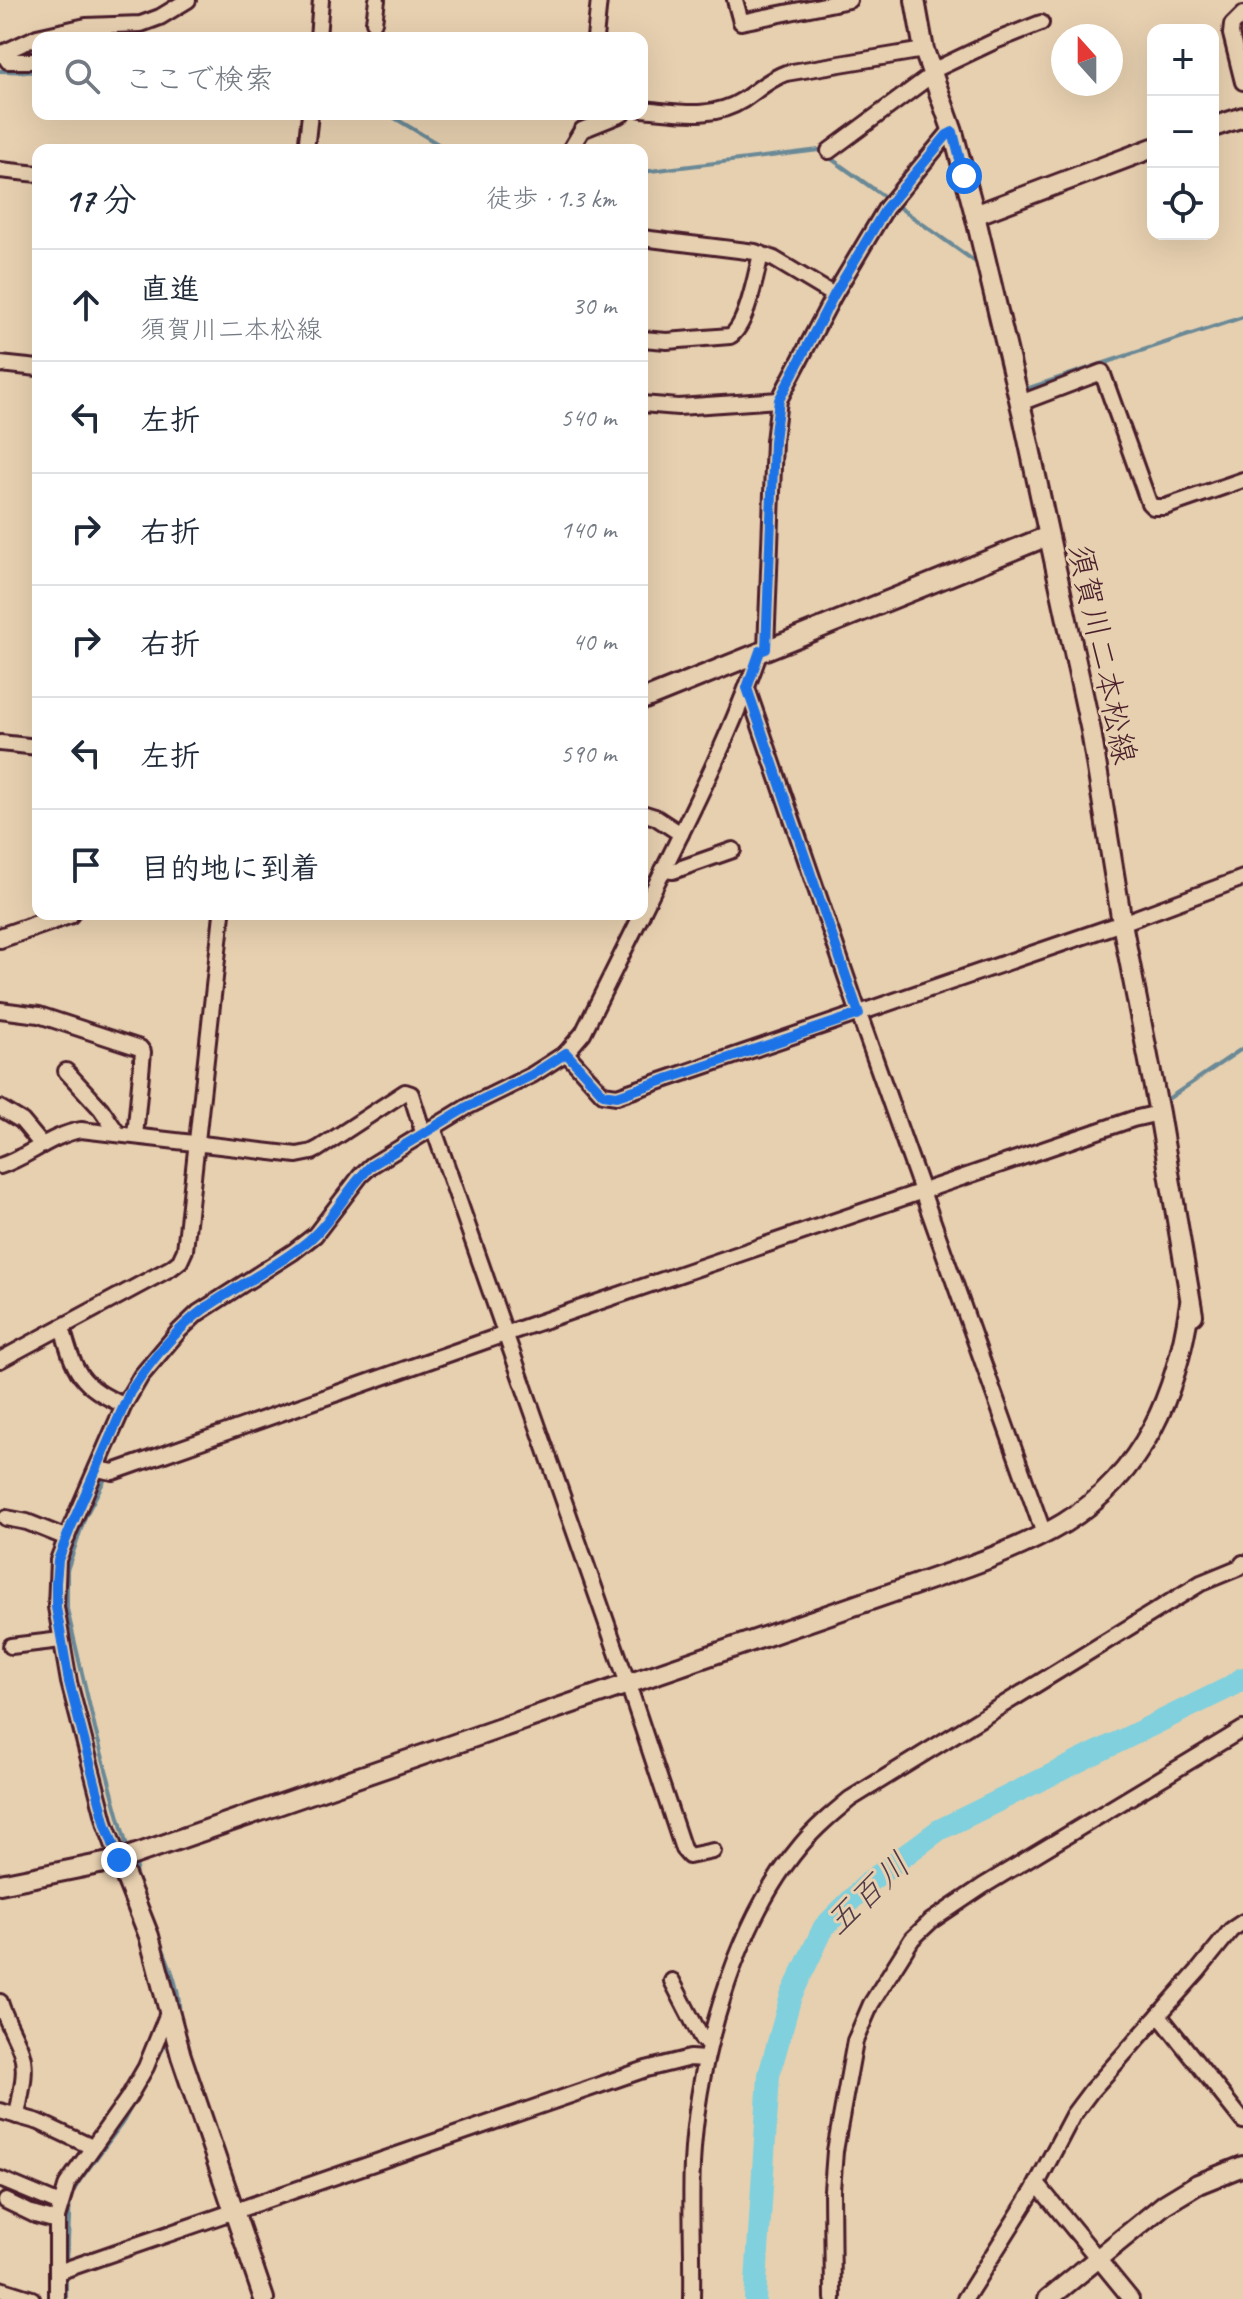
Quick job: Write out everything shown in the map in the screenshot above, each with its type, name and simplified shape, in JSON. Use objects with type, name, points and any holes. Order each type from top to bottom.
[{"type":"street","points":[[58,32],[86,26],[141,24],[160,17],[188,0]]},
{"type":"street","points":[[318,32],[321,0]]},
{"type":"street","points":[[374,22],[377,0]]},
{"type":"street","points":[[596,32],[599,0]]},
{"type":"street","points":[[735,0],[741,22],[849,0]]},
{"type":"street","name":"須賀川二本松線","points":[[915,0],[924,50],[953,132],[975,215],[1020,403],[1091,731],[1122,923],[1197,1328]]},
{"type":"street","points":[[1243,14],[1232,25],[1231,34],[1243,82]]},
{"type":"street","points":[[829,151],[932,73],[995,41],[1041,23]]},
{"type":"street","points":[[32,39],[2,54],[8,61],[32,61]]},
{"type":"street","points":[[648,110],[699,114],[714,112],[742,101],[764,83],[786,73],[924,50]]},
{"type":"street","points":[[1219,125],[1243,117]]},
{"type":"street","points":[[307,144],[309,120]]},
{"type":"street","points":[[574,144],[582,130],[607,120]]},
{"type":"street","points":[[648,901],[763,650],[779,400],[834,295],[891,203],[947,135],[953,132]]},
{"type":"street","points":[[975,215],[1147,150]]},
{"type":"street","points":[[0,170],[32,173]]},
{"type":"street","points":[[648,239],[761,254],[834,295]]},
{"type":"street","points":[[648,339],[667,341],[736,333],[761,254]]},
{"type":"street","points":[[0,364],[32,367]]},
{"type":"street","points":[[1020,403],[1102,372],[1153,507],[1165,507],[1243,480]]},
{"type":"street","points":[[648,404],[678,407],[779,400]]},
{"type":"street","points":[[648,698],[1048,536]]},
{"type":"street","points":[[747,688],[1044,1534]]},
{"type":"street","points":[[0,743],[32,746]]},
{"type":"street","points":[[648,815],[681,834]]},
{"type":"street","points":[[663,870],[673,871],[733,850]]},
{"type":"street","points":[[566,1053],[603,1094],[617,1096],[1122,923],[1243,878]]},
{"type":"street","points":[[0,938],[52,920]]},
{"type":"street","points":[[0,1360],[180,1261],[185,1250],[198,1143],[221,920]]},
{"type":"street","points":[[264,2299],[168,2013],[149,1936],[106,1825],[69,1682],[56,1607],[56,1571],[124,1405],[141,1376],[189,1321],[306,1243],[372,1165],[428,1129],[532,1075],[566,1053],[583,1033],[639,920]]},
{"type":"street","points":[[0,1010],[39,1015],[140,1048],[143,1052],[135,1136]]},
{"type":"street","points":[[66,1071],[101,1109],[118,1134]]},
{"type":"street","points":[[0,1166],[70,1132],[81,1130],[307,1154],[405,1092],[411,1094],[428,1129],[505,1334],[683,1849],[689,1856],[713,1851]]},
{"type":"street","points":[[0,1108],[22,1121],[42,1145]]},
{"type":"street","points":[[97,1469],[113,1472],[505,1334],[1133,1119],[1159,1113]]},
{"type":"street","points":[[0,1884],[119,1860],[969,1566],[1044,1534],[1083,1510],[1130,1463],[1146,1442],[1173,1383],[1190,1303]]},
{"type":"street","points":[[62,1327],[75,1370],[94,1389],[124,1405]]},
{"type":"street","points":[[6,1518],[27,1522],[67,1538]]},
{"type":"street","points":[[692,2299],[692,2165],[707,2051],[736,1961],[759,1910],[783,1868],[822,1822],[850,1799],[1201,1583],[1243,1563]]},
{"type":"street","points":[[11,1646],[61,1640]]},
{"type":"street","points":[[833,2299],[831,2204],[835,2151],[855,2041],[871,2004],[912,1939],[931,1921],[983,1886],[1243,1729]]},
{"type":"street","points":[[965,2299],[1037,2184],[1073,2115],[1231,1930],[1243,1922]]},
{"type":"street","points":[[672,1981],[707,2051]]},
{"type":"street","points":[[0,2002],[5,2020],[21,2050],[23,2062],[17,2116]]},
{"type":"street","points":[[57,2299],[57,2221],[67,2184],[134,2088],[168,2013]]},
{"type":"street","points":[[1159,2015],[1243,2121]]},
{"type":"street","points":[[58,2272],[646,2069],[707,2051]]},
{"type":"street","points":[[0,2111],[39,2122],[92,2147]]},
{"type":"street","points":[[1048,2299],[1181,2194],[1210,2178],[1243,2166]]},
{"type":"street","points":[[0,2179],[60,2204]]},
{"type":"street","points":[[1037,2184],[1131,2299]]},
{"type":"street","points":[[6,2201],[35,2215],[57,2221]]},
{"type":"street","points":[[0,2289],[32,2299]]},
{"type":"waterway","points":[[0,71],[32,72]]},
{"type":"waterway","points":[[398,120],[438,144]]},
{"type":"waterway","points":[[648,171],[819,150],[977,263]]},
{"type":"waterway","points":[[1007,310],[1026,389],[1243,317]]},
{"type":"waterway","points":[[1162,1103],[1243,1048]]},
{"type":"waterway","points":[[107,1475],[85,1517],[67,1570],[67,1609],[127,1847],[134,1846]]},
{"type":"waterway","name":"五百川","points":[[755,2299],[769,2075],[791,1996],[824,1927],[869,1882],[939,1830],[1243,1678]]},
{"type":"waterway","points":[[139,1859],[135,1872],[154,1926]]},
{"type":"waterway","points":[[157,1934],[176,1986],[179,2018]]},
{"type":"waterway","points":[[154,2064],[164,2047]]},
{"type":"waterway","points":[[67,2262],[70,2197],[123,2122],[137,2096]]},
{"type":"waterway","points":[[66,2276],[66,2299]]},
{"type":"route","points":[[119,1860],[106,1825],[69,1682],[56,1607],[56,1571],[70,1529],[130,1392],[168,1343],[206,1307],[306,1243],[372,1165],[423,1132],[532,1075],[566,1053],[603,1094],[617,1096],[859,1014],[747,688],[760,651],[766,649],[774,441],[779,400],[834,295],[886,208],[947,135],[953,132],[964,176]]}]
